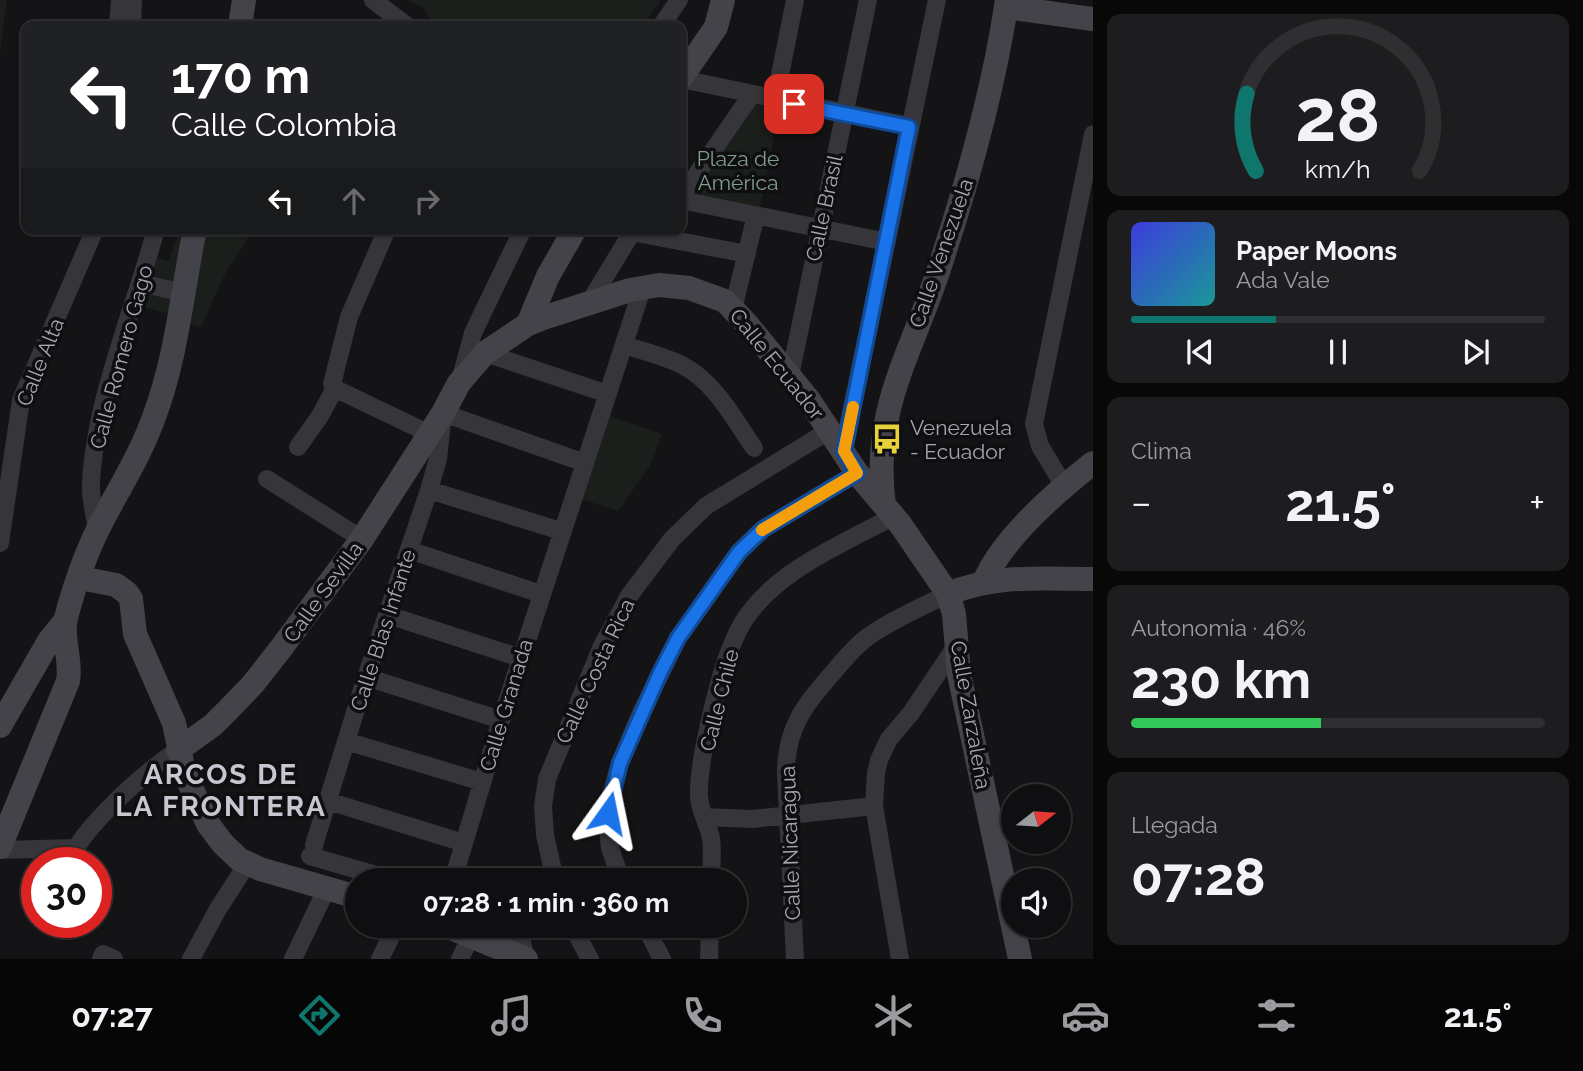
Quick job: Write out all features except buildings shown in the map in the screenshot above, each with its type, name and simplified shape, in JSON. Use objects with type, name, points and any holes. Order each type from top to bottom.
[{"type":"street","points":[[118,21],[120,0]]},
{"type":"street","points":[[132,21],[134,0]]},
{"type":"street","points":[[241,21],[244,0]]},
{"type":"street","points":[[373,0],[400,21]]},
{"type":"street","points":[[664,21],[679,0]]},
{"type":"street","points":[[686,72],[716,27],[723,0]]},
{"type":"street","points":[[775,100],[794,0]]},
{"type":"street","name":"Calle Brasil","points":[[790,376],[869,0]]},
{"type":"street","points":[[837,440],[887,242],[937,0]]},
{"type":"street","points":[[1007,4],[1093,19]]},
{"type":"street","name":"Calle Venezuela","points":[[889,511],[881,457],[888,412],[904,360],[939,269],[968,175],[1007,4]]},
{"type":"street","points":[[686,80],[909,127]]},
{"type":"street","points":[[686,192],[752,94]]},
{"type":"street","points":[[1064,486],[1040,446],[1034,424],[1093,134]]},
{"type":"street","points":[[686,200],[887,242]]},
{"type":"street","points":[[733,309],[756,215]]},
{"type":"street","name":"Calle Alta","points":[[0,543],[21,400],[92,235]]},
{"type":"street","name":"Calle Romero Gago","points":[[97,531],[91,485],[99,426],[154,235]]},
{"type":"street","points":[[0,726],[43,650],[65,621],[97,531],[135,463],[154,417],[174,351],[193,235]]},
{"type":"street","points":[[298,447],[320,416],[335,388],[332,379],[349,317],[384,235]]},
{"type":"street","points":[[459,383],[473,333],[520,235]]},
{"type":"street","points":[[528,324],[548,276],[572,235]]},
{"type":"street","points":[[589,303],[631,235]]},
{"type":"street","points":[[653,235],[747,254]]},
{"type":"street","points":[[141,283],[182,305]]},
{"type":"street","name":"Calle Ecuador","points":[[436,423],[459,383],[485,353],[528,324],[643,286],[689,288],[714,296],[733,309],[790,376],[837,440],[857,473],[889,511],[948,594]]},
{"type":"street","name":"Calle Granada","points":[[457,868],[561,531],[643,286]]},
{"type":"street","points":[[624,345],[672,360],[699,376],[715,392],[754,448]]},
{"type":"street","points":[[485,353],[608,394]]},
{"type":"street","points":[[335,388],[436,423],[585,463]]},
{"type":"street","name":"Calle Blas Infante","points":[[361,868],[312,850],[366,677],[429,490],[438,459],[436,423]]},
{"type":"street","name":"Calle Sevilla","points":[[178,750],[213,725],[253,684],[362,539],[436,423]]},
{"type":"street","name":"Calle Costa Rica","points":[[553,868],[544,827],[543,806],[547,779],[589,674],[629,596],[672,539],[706,506],[837,440]]},
{"type":"street","points":[[984,582],[989,569],[1008,542],[1064,486],[1093,463]]},
{"type":"street","points":[[617,868],[610,848],[608,829],[610,798],[620,763],[641,713],[678,638],[739,552],[763,529],[857,473]]},
{"type":"street","points":[[267,479],[362,539]]},
{"type":"street","points":[[429,490],[561,531]]},
{"type":"street","name":"Calle Chile","points":[[711,868],[712,842],[701,808],[699,786],[709,724],[730,651],[744,621],[781,580],[889,511]]},
{"type":"street","points":[[409,550],[541,594]]},
{"type":"street","points":[[80,578],[117,585],[131,599],[139,646],[174,723],[184,772],[208,824],[223,844],[247,864],[345,893]]},
{"type":"street","points":[[948,594],[984,582],[1011,579],[1093,579]]},
{"type":"street","name":"Calle Zarzaleña","points":[[948,594],[954,614],[959,674],[1020,959]]},
{"type":"street","name":"Calle Nicaragua","points":[[794,959],[786,753],[789,738],[801,710],[859,643],[895,620],[948,594]]},
{"type":"street","points":[[388,615],[521,658]]},
{"type":"street","points":[[21,851],[0,849],[68,681],[71,666],[65,621]]},
{"type":"street","points":[[900,959],[874,806],[876,773],[884,748],[956,646]]},
{"type":"street","points":[[43,650],[58,651],[71,666]]},
{"type":"street","points":[[366,677],[501,720]]},
{"type":"street","points":[[346,741],[482,782]]},
{"type":"street","points":[[78,847],[92,826],[178,750]]},
{"type":"street","points":[[328,801],[464,844]]},
{"type":"street","points":[[704,817],[752,819],[874,806]]},
{"type":"street","points":[[191,959],[218,909],[247,864]]},
{"type":"street","points":[[293,959],[327,888]]},
{"type":"street","points":[[380,959],[390,938]]},
{"type":"street","points":[[460,959],[470,938]]},
{"type":"street","points":[[476,938],[526,959]]},
{"type":"street","points":[[521,938],[526,959]]},
{"type":"street","points":[[579,938],[590,959]]},
{"type":"street","points":[[651,938],[662,959]]},
{"type":"street","points":[[709,959],[710,938]]},
{"type":"green space","points":[[0,0],[7,0],[0,54]]},
{"type":"green space","points":[[406,0],[660,0],[646,21],[431,21],[422,6]]},
{"type":"green space","name":"Plaza de América","points":[[749,103],[779,109],[760,207],[688,192]]},
{"type":"green space","points":[[177,235],[189,235],[179,283],[150,278],[152,261],[157,258],[169,261]]},
{"type":"green space","points":[[198,235],[250,235],[225,274],[201,327],[183,321]]},
{"type":"green space","points":[[141,293],[170,293],[177,316],[139,306]]},
{"type":"green space","points":[[610,416],[662,434],[650,466],[618,511],[581,499]]},
{"type":"slow traffic","points":[[762,530],[857,473],[844,451],[853,407]]},
{"type":"place","name":"Venezuela - Ecuador","points":[[887,439]]},
{"type":"district","name":"ARCOS DE LA FRONTERA","points":[[221,790]]},
{"type":"route","points":[[608,813],[620,763],[660,673],[678,638],[739,552],[763,529],[857,473],[844,451],[909,127],[794,104]]}]
